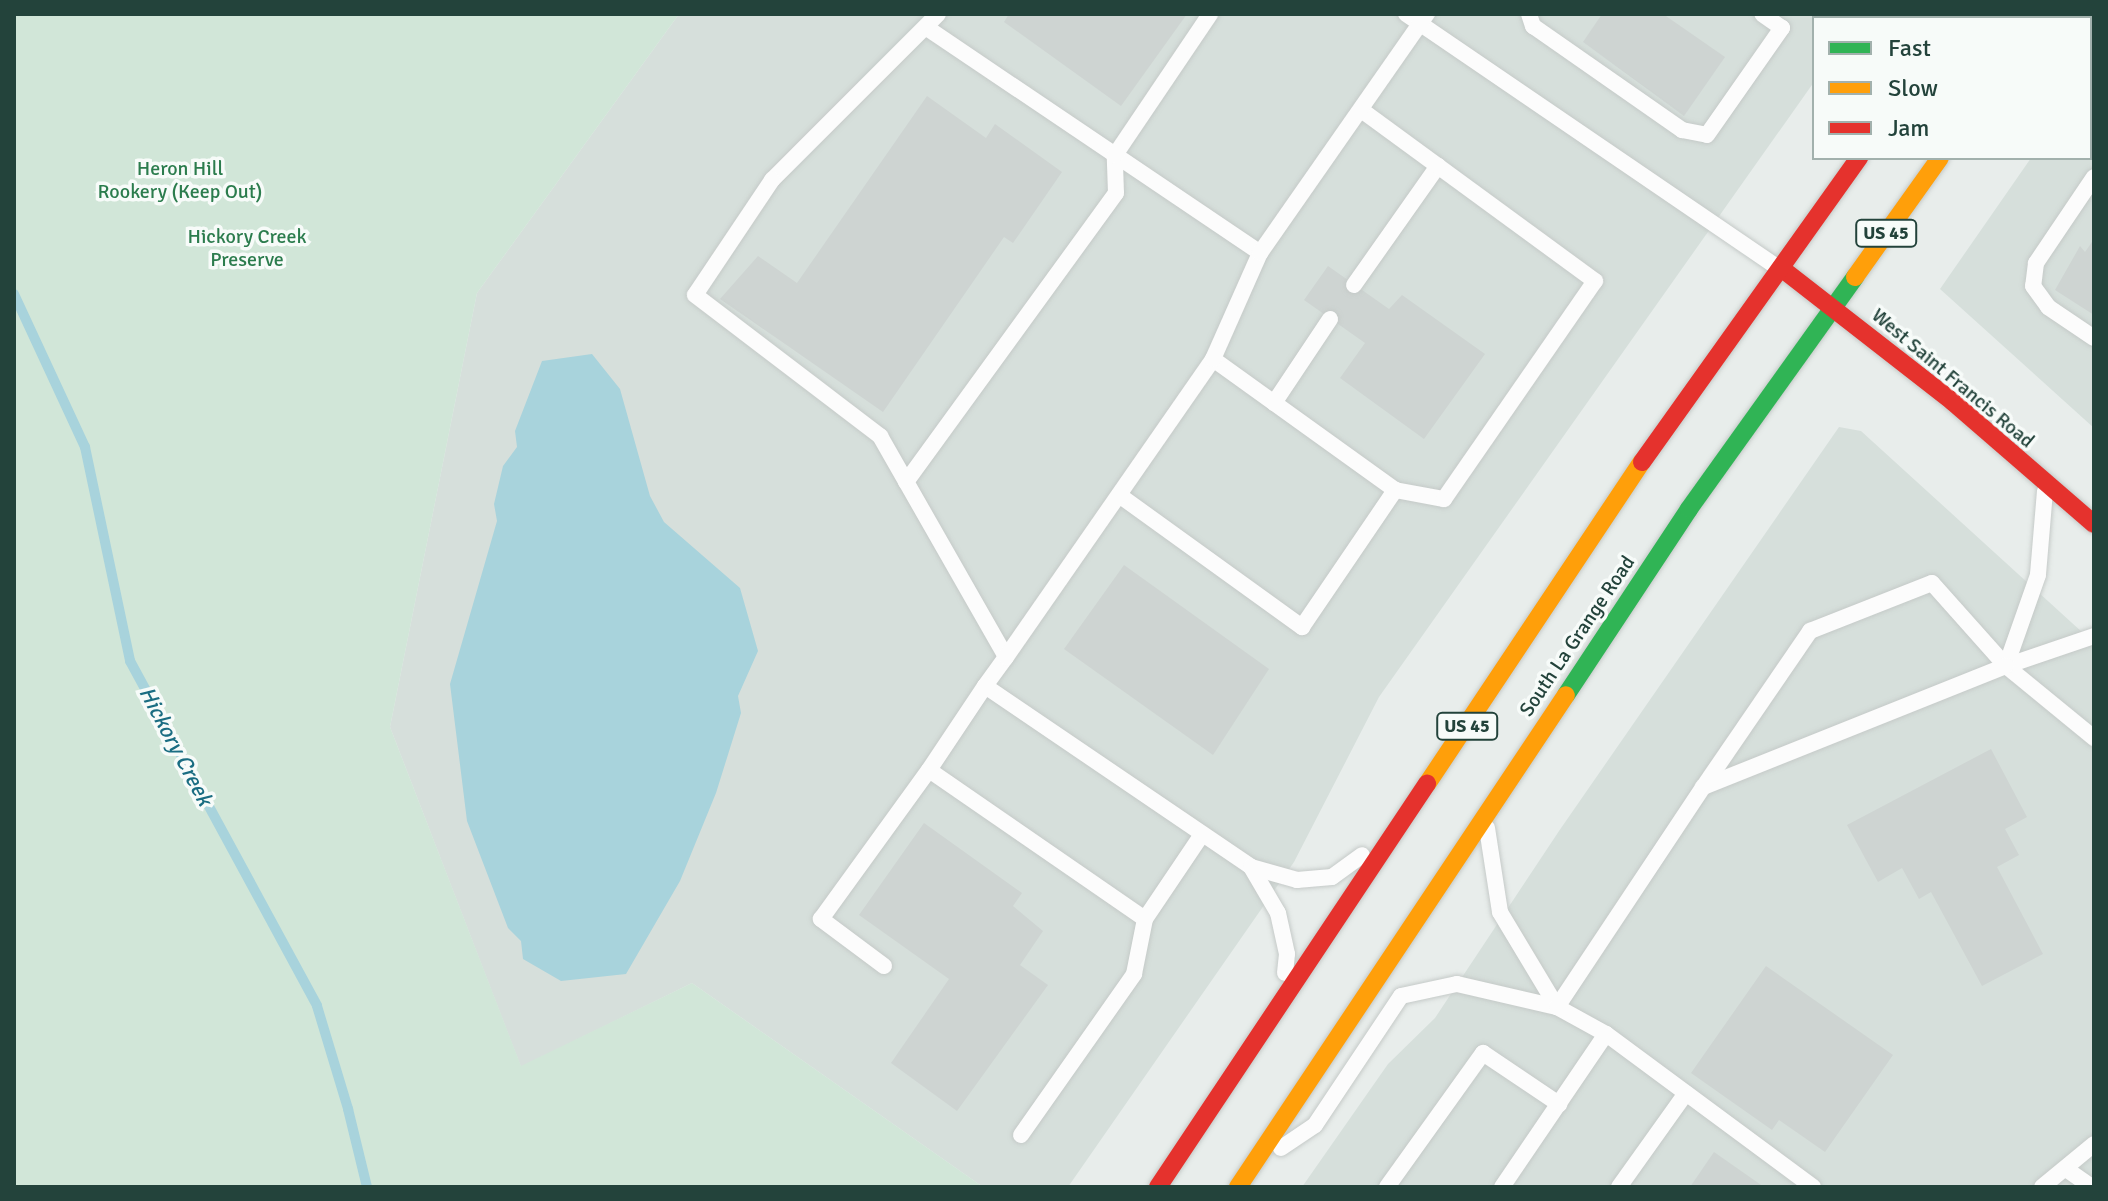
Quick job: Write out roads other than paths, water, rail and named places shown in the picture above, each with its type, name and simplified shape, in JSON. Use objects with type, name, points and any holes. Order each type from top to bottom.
[{"type":"main road","name":"South La Grange Road","points":[[1158,1187],[1639,466],[1858,160]]},
{"type":"main road","name":"South La Grange Road","points":[[1238,1187],[1689,509],[1939,160]]},
{"type":"main road","name":"West Saint Francis Road","points":[[1781,268],[1953,402],[2094,524]]},
{"type":"lane","points":[[938,14],[772,180],[695,295],[880,436],[1006,657]]},
{"type":"lane","points":[[906,482],[1116,193],[1115,155],[1210,14]]},
{"type":"lane","points":[[1529,14],[1533,26],[1682,130],[1707,135],[1782,28],[1762,14]]},
{"type":"lane","points":[[884,966],[821,919],[929,770],[1213,359],[1260,253],[1361,110],[1418,17],[1781,268]]},
{"type":"lane","points":[[927,28],[1260,253]]},
{"type":"lane","points":[[1213,359],[1395,490],[1444,499],[1595,281],[1361,110]]},
{"type":"lane","points":[[1354,285],[1438,166]]},
{"type":"lane","points":[[2094,177],[2036,263],[2033,286],[2048,307],[2094,338]]},
{"type":"lane","points":[[1274,403],[1330,319]]},
{"type":"lane","points":[[1119,495],[1302,627],[1395,490]]},
{"type":"lane","points":[[2006,666],[2038,575],[2052,490],[2082,491]]},
{"type":"lane","points":[[1557,1007],[1810,631],[1932,583],[2006,666],[2094,738]]},
{"type":"lane","points":[[1703,787],[2006,666],[2094,636]]},
{"type":"lane","points":[[985,686],[1201,836],[1251,867],[1297,880],[1332,877],[1398,830]]},
{"type":"lane","points":[[929,770],[1145,919]]},
{"type":"lane","points":[[1486,813],[1490,863],[1500,912],[1557,1007]]},
{"type":"lane","points":[[1021,1135],[1134,974],[1145,919],[1201,836]]},
{"type":"lane","points":[[1251,867],[1278,913],[1287,954],[1281,1003]]},
{"type":"lane","points":[[1250,1169],[1315,1125],[1401,996],[1457,984],[1557,1007],[1606,1034],[1813,1187]]},
{"type":"lane","points":[[1502,1187],[1606,1034]]},
{"type":"lane","points":[[1387,1187],[1483,1053],[1559,1104]]},
{"type":"lane","points":[[1619,1187],[1686,1093]]},
{"type":"lane","points":[[2042,1187],[2094,1144]]},
{"type":"lane","points":[[2066,1169],[2092,1187]]},
{"type":"water","points":[[592,354],[620,389],[650,496],[664,522],[740,588],[758,651],[738,696],[741,713],[716,793],[680,881],[626,974],[561,981],[523,959],[521,941],[508,928],[467,821],[450,684],[497,521],[494,504],[503,466],[517,447],[515,431],[542,361]]},
{"type":"waterway","name":"Hickory Creek","points":[[14,294],[85,447],[130,661],[317,1006],[348,1109],[367,1187]]},
{"type":"park label","name":"Heron Hill Rookery (Keep Out)","points":[[180,180]]},
{"type":"park label","name":"Hickory Creek Preserve","points":[[247,248]]}]
